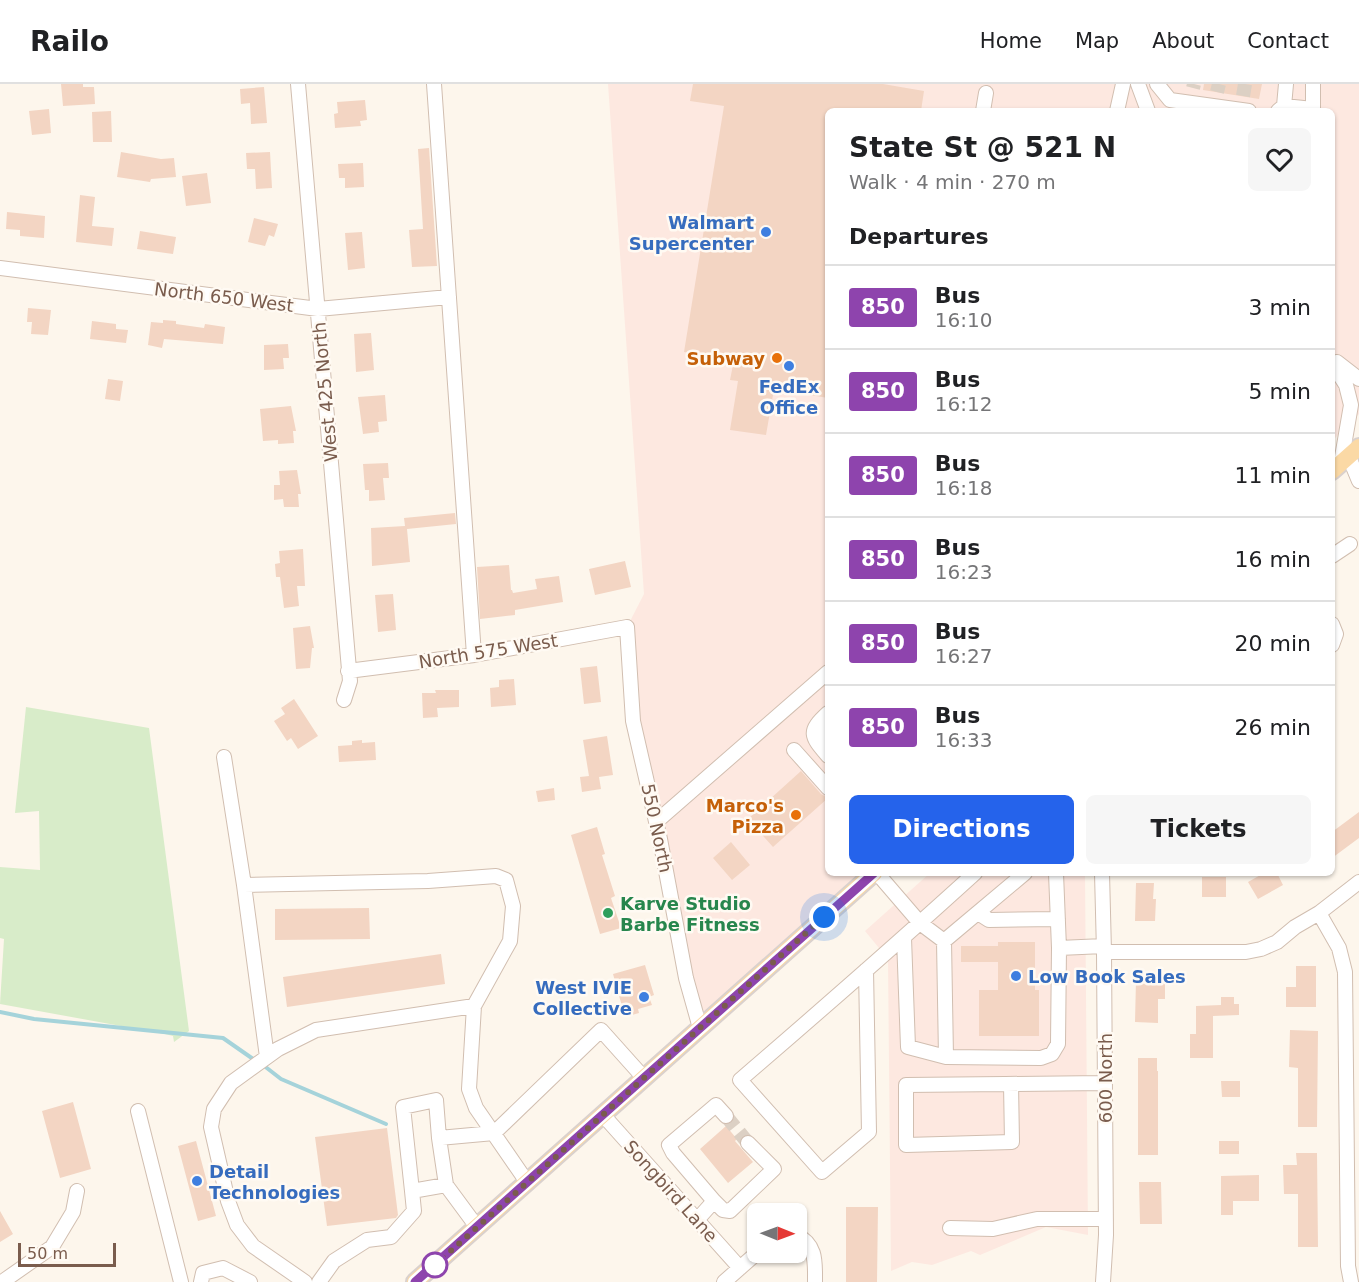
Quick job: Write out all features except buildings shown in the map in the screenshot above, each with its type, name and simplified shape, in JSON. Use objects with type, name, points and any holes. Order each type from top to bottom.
[{"type":"main road","points":[[415,1282],[872,876]]},
{"type":"street","name":"West 425 North","points":[[298,84],[350,681],[344,700]]},
{"type":"street","points":[[434,84],[474,655]]},
{"type":"street","points":[[1118,108],[1122,84]]},
{"type":"street","points":[[1138,84],[1148,108]]},
{"type":"street","points":[[1158,84],[1170,105],[1192,95],[1244,106]]},
{"type":"street","points":[[1281,108],[1286,84]]},
{"type":"street","points":[[1313,84],[1313,108]]},
{"type":"street","points":[[984,108],[986,93]]},
{"type":"street","name":"North 650 West","points":[[0,268],[318,309],[449,297]]},
{"type":"street","points":[[1335,363],[1359,379]]},
{"type":"street","points":[[1335,366],[1347,385],[1351,405],[1345,460],[1359,481]]},
{"type":"street","points":[[1335,554],[1350,544]]},
{"type":"street","name":"North 575 West","points":[[348,671],[474,655],[627,627]]},
{"type":"street","name":"550 North","points":[[627,627],[633,721],[656,822],[686,978],[700,1028]]},
{"type":"street","points":[[656,822],[825,675]]},
{"type":"street","points":[[825,716],[815,725],[813,735],[825,753]]},
{"type":"street","points":[[794,750],[825,785]]},
{"type":"street","points":[[224,757],[267,1057]]},
{"type":"street","points":[[244,885],[428,881],[496,876],[506,880],[513,906],[510,940],[474,1006],[470,1089],[476,1108],[527,1182]]},
{"type":"street","points":[[878,876],[920,923],[944,941]]},
{"type":"street","points":[[866,970],[869,1132],[822,1172],[740,1080],[972,876]]},
{"type":"street","points":[[944,941],[1020,876]]},
{"type":"street","points":[[904,938],[908,1047],[946,1057],[1041,1058],[1052,1054],[1058,1044],[1059,948],[1056,876]]},
{"type":"street","name":"600 North","points":[[1102,876],[1106,1219],[1103,1282]]},
{"type":"street","points":[[1059,948],[1246,952],[1262,949],[1277,942],[1295,927],[1319,913],[1359,882]]},
{"type":"street","points":[[978,912],[989,920],[1058,919]]},
{"type":"street","points":[[1319,913],[1339,948],[1345,972],[1348,1266],[1351,1282]]},
{"type":"street","points":[[944,941],[946,1057]]},
{"type":"street","points":[[304,1282],[253,1246],[237,1225],[228,1201],[211,1127],[214,1109],[231,1083],[278,1049],[316,1030],[474,1006]]},
{"type":"street","points":[[439,1138],[494,1133],[600,1030],[644,1078]]},
{"type":"street","points":[[1011,1084],[1012,1142],[906,1145],[906,1086],[1011,1084],[1105,1083]]},
{"type":"street","points":[[320,1282],[334,1261],[367,1240],[392,1237],[414,1211],[403,1107],[436,1100],[446,1185],[477,1227]]},
{"type":"street","points":[[726,1116],[716,1105],[669,1145],[673,1153],[723,1210],[730,1211],[774,1169],[748,1143]]},
{"type":"street","points":[[138,1111],[183,1282],[201,1281],[203,1273],[223,1268],[250,1282]]},
{"type":"street","name":"Songbird Lane","points":[[603,1115],[740,1268]]},
{"type":"street","points":[[412,1191],[446,1185]]},
{"type":"street","points":[[2,1282],[52,1247],[73,1212],[77,1191]]},
{"type":"street","points":[[697,1220],[714,1201]]},
{"type":"street","points":[[950,1228],[993,1229],[1037,1219],[1106,1219]]},
{"type":"street","points":[[807,1241],[814,1252],[815,1282]]},
{"type":"street","points":[[724,1282],[747,1262]]},
{"type":"shaded area","points":[[608,84],[1359,84],[1359,414],[1335,438],[1335,108],[825,108],[825,876],[875,876],[700,1028],[633,721],[627,627],[644,594]]},
{"type":"shaded area","points":[[927,876],[1085,876],[1088,1235],[1046,1227],[980,1255],[971,1251],[932,1265],[912,1262],[891,1271],[888,959],[865,931]]},
{"type":"green space","points":[[26,707],[149,728],[189,1031],[174,1042],[173,1036],[165,1034],[0,1004],[4,939],[0,938],[0,867],[40,870],[39,811],[15,813]]},
{"type":"waterway","points":[[0,1012],[34,1019],[223,1038],[256,1061]]},
{"type":"waterway","points":[[263,1065],[281,1079],[386,1124]]},
{"type":"tunnel","points":[[1193,88],[1194,84]]},
{"type":"tunnel","points":[[1217,92],[1219,84]]},
{"type":"tunnel","points":[[1243,96],[1245,84]]},
{"type":"tunnel","points":[[726,1116],[748,1143]]},
{"type":"bus line","name":"850","points":[[415,1282],[871,876]]},
{"type":"place","name":"Walmart Supercenter","points":[[766,232]]},
{"type":"place","name":"Subway","points":[[777,358]]},
{"type":"place","name":"FedEx Office","points":[[789,366]]},
{"type":"place","name":"Marco's Pizza","points":[[796,815]]},
{"type":"place","name":"Karve Studio Barbe Fitness","points":[[608,913]]},
{"type":"place","name":"Low Book Sales","points":[[1016,976]]},
{"type":"place","name":"West IVIE Collective","points":[[644,997]]},
{"type":"place","name":"Detail Technologies","points":[[197,1181]]},
{"type":"route","points":[[435,1265],[824,917]]}]
